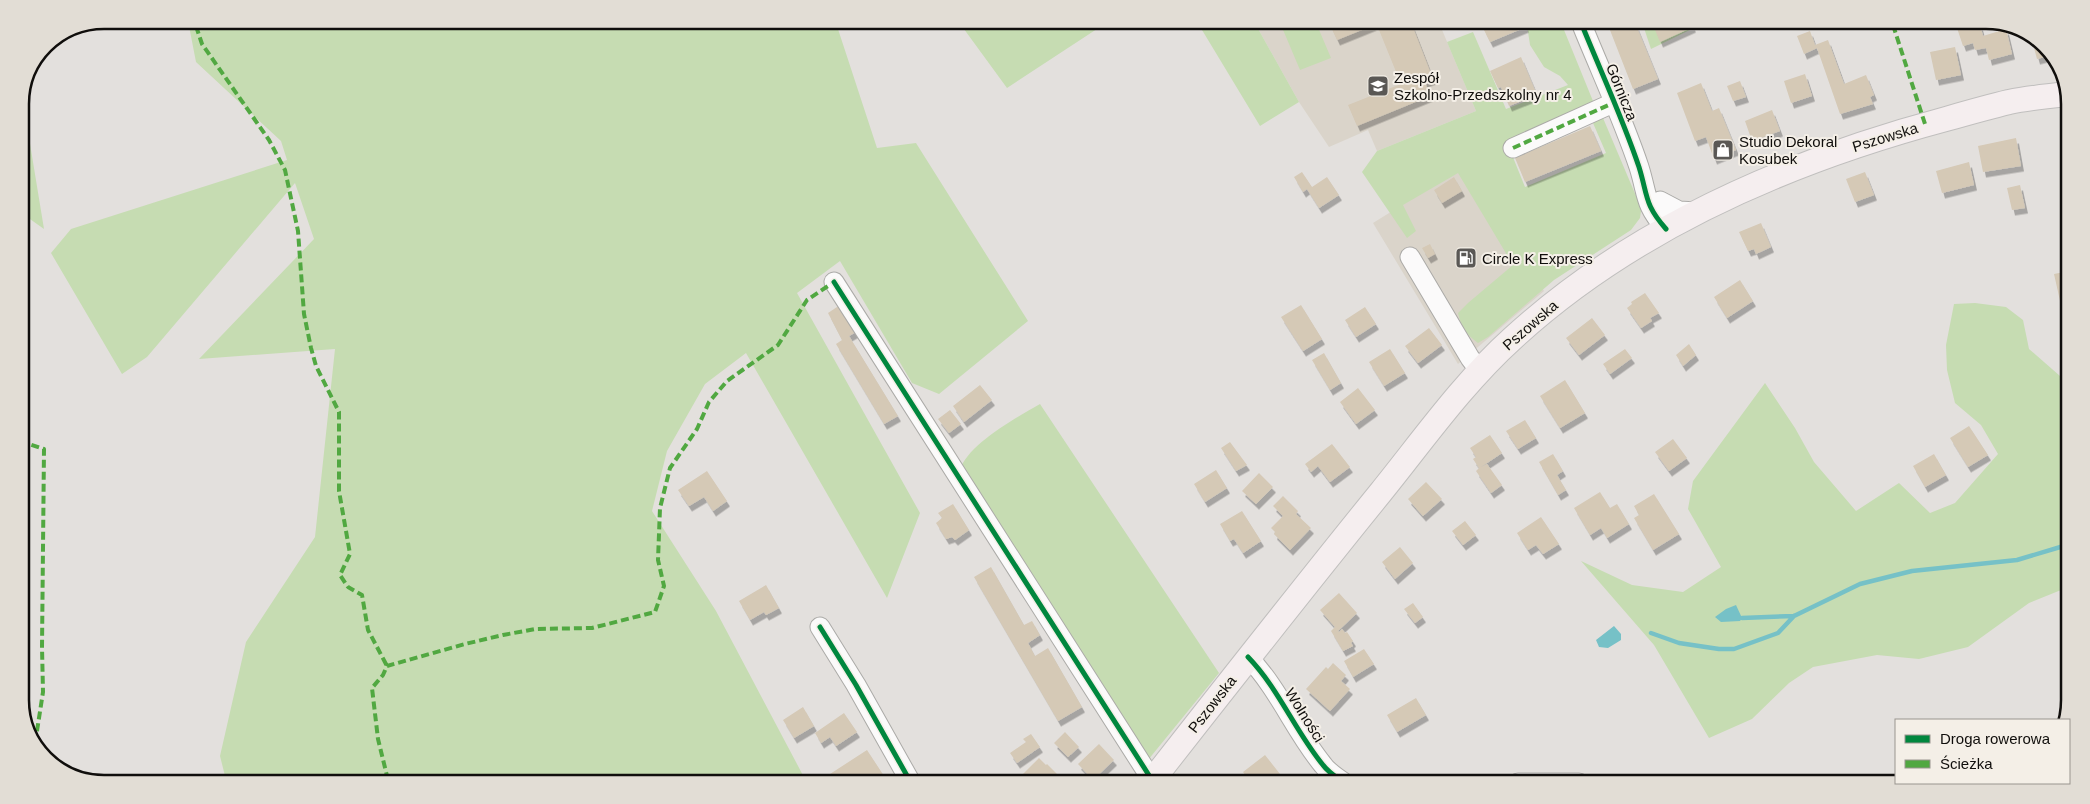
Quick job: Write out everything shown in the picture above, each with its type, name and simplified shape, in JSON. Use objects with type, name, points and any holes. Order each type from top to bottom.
[{"type":"main road","name":"Pszowska","points":[[1157,775],[1248,657],[1480,371],[1514,337],[1575,286],[1629,251],[1697,212],[1826,156],[1916,126],[2009,102],[2061,95]]},
{"type":"street","name":"Górnicza","points":[[1584,29],[1654,203],[1654,215],[1666,229]]},
{"type":"street","points":[[1514,148],[1613,104]]},
{"type":"street","points":[[1629,251],[1646,222],[1654,203],[1679,211],[1697,212]]},
{"type":"street","points":[[1410,258],[1470,358],[1480,371]]},
{"type":"street","points":[[834,282],[1148,775]]},
{"type":"street","points":[[820,627],[856,685],[906,775]]},
{"type":"street","name":"Wolności","points":[[1248,657],[1278,695],[1308,745],[1324,766],[1335,775]]},
{"type":"shaded area","name":"Zespół Szkolno-Przedszkolny nr 4","points":[[1258,29],[1442,29],[1476,111],[1377,151],[1368,130],[1329,147],[1299,102]]},
{"type":"shaded area","points":[[1460,169],[1544,291],[1458,364],[1373,223]]},
{"type":"green space","points":[[190,29],[838,29],[877,148],[916,143],[1028,321],[939,394],[912,383],[840,261],[797,293],[920,513],[887,598],[746,353],[705,384],[667,451],[652,511],[716,611],[803,775],[225,775],[220,756],[246,642],[315,537],[335,349],[199,359],[314,239],[295,183],[147,357],[122,374],[51,253],[71,229],[287,160],[281,141],[196,62]]},
{"type":"green space","points":[[964,29],[1097,29],[1007,88]]},
{"type":"green space","points":[[1201,29],[1258,29],[1299,102],[1260,126]]},
{"type":"green space","points":[[1283,29],[1319,29],[1331,58],[1300,70]]},
{"type":"green space","points":[[1528,29],[1564,29],[1595,106],[1508,145],[1525,187],[1606,153],[1593,123],[1603,118],[1639,203],[1640,218],[1631,230],[1554,280],[1488,337],[1478,343],[1465,330],[1458,313],[1513,265],[1458,173],[1403,205],[1416,231],[1407,238],[1362,172],[1377,151],[1476,111],[1447,42],[1473,32],[1506,109],[1568,85],[1560,76],[1544,67],[1530,45]]},
{"type":"green space","points":[[1644,29],[1692,29],[1651,49]]},
{"type":"green space","points":[[29,138],[44,229],[29,218]]},
{"type":"green space","points":[[1975,303],[2006,307],[2023,320],[2029,349],[2061,377],[2061,590],[2029,603],[1968,647],[1919,659],[1877,655],[1813,667],[1789,683],[1752,719],[1709,738],[1654,645],[1581,561],[1632,585],[1683,592],[1721,567],[1688,509],[1693,481],[1765,383],[1795,428],[1814,462],[1856,511],[1899,483],[1930,513],[1955,503],[1998,454],[1981,425],[1955,403],[1947,370],[1946,345],[1954,304]]},
{"type":"green space","points":[[1040,404],[1219,673],[1148,760],[960,470],[972,451],[994,432]]},
{"type":"water","points":[[1736,605],[1742,618],[1740,621],[1721,622],[1715,617],[1726,609]]},
{"type":"water","points":[[1614,626],[1621,634],[1621,640],[1608,648],[1599,647],[1596,640]]},
{"type":"building","points":[[1332,29],[1364,29],[1337,40]]},
{"type":"building","points":[[1379,29],[1414,29],[1433,79],[1425,82],[1430,96],[1357,126],[1348,105],[1401,84]]},
{"type":"building","points":[[1484,29],[1521,29],[1490,42]]},
{"type":"building","points":[[1610,29],[1638,29],[1658,79],[1633,89]]},
{"type":"building","points":[[1655,29],[1689,29],[1660,42]]},
{"type":"building","points":[[1957,29],[1981,29],[1983,36],[2001,30],[2007,32],[2012,54],[1989,60],[1986,48],[1975,50],[1973,43],[1963,46]]},
{"type":"building","points":[[1810,31],[1815,45],[1828,40],[1844,84],[1866,75],[1874,95],[1870,97],[1873,104],[1840,114],[1817,48],[1804,54],[1797,36]]},
{"type":"building","points":[[2033,45],[2045,57],[2037,59]]},
{"type":"building","points":[[1955,47],[1961,75],[1936,80],[1930,52]]},
{"type":"building","points":[[1521,57],[1537,95],[1509,106],[1501,87],[1498,88],[1490,71]]},
{"type":"building","points":[[1805,74],[1812,96],[1791,103],[1784,81]]},
{"type":"building","points":[[1740,81],[1746,97],[1733,101],[1727,86]]},
{"type":"building","points":[[1701,83],[1712,111],[1719,108],[1736,150],[1714,159],[1706,137],[1695,141],[1677,93]]},
{"type":"building","points":[[1772,110],[1780,131],[1752,141],[1745,121]]},
{"type":"building","points":[[1590,126],[1601,151],[1525,182],[1515,158]]},
{"type":"building","points":[[2016,138],[2021,166],[1983,172],[1978,146]]},
{"type":"building","points":[[1969,162],[1974,185],[1942,193],[1936,171]]},
{"type":"building","points":[[1302,172],[1312,187],[1327,177],[1339,195],[1319,208],[1307,189],[1303,192],[1294,177]]},
{"type":"building","points":[[1865,172],[1874,195],[1855,202],[1846,179]]},
{"type":"building","points":[[1454,177],[1462,191],[1442,203],[1434,190]]},
{"type":"building","points":[[2020,185],[2025,208],[2012,210],[2007,188]]},
{"type":"building","points":[[1761,223],[1771,247],[1756,254],[1754,249],[1748,251],[1739,232]]},
{"type":"building","points":[[1430,244],[1435,254],[1428,258],[1422,248]]},
{"type":"building","points":[[2061,273],[2061,305],[2054,274]]},
{"type":"building","points":[[1740,280],[1753,301],[1727,318],[1714,297]]},
{"type":"building","points":[[1645,293],[1659,313],[1650,318],[1652,321],[1641,328],[1627,308],[1632,304],[1631,302]]},
{"type":"building","points":[[840,305],[856,332],[849,336],[898,416],[884,424],[836,344],[842,340],[828,313]]},
{"type":"building","points":[[1301,305],[1322,339],[1303,351],[1281,317]]},
{"type":"building","points":[[1365,307],[1376,324],[1356,337],[1345,320]]},
{"type":"building","points":[[1592,318],[1605,335],[1579,355],[1566,338]]},
{"type":"building","points":[[1429,328],[1442,345],[1418,363],[1405,346]]},
{"type":"building","points":[[1689,344],[1696,355],[1683,366],[1676,355]]},
{"type":"building","points":[[1390,349],[1405,373],[1384,386],[1369,362]]},
{"type":"building","points":[[1625,349],[1632,358],[1610,374],[1603,364]]},
{"type":"building","points":[[1324,353],[1341,383],[1330,390],[1312,360]]},
{"type":"building","points":[[1565,380],[1585,413],[1560,428],[1540,396]]},
{"type":"building","points":[[980,385],[992,400],[964,422],[953,406]]},
{"type":"building","points":[[1358,388],[1375,410],[1356,424],[1340,402]]},
{"type":"building","points":[[950,410],[961,424],[949,433],[938,419]]},
{"type":"building","points":[[1525,420],[1536,438],[1518,449],[1506,431]]},
{"type":"building","points":[[1969,426],[1988,455],[1968,467],[1950,438]]},
{"type":"building","points":[[1490,435],[1502,453],[1481,467],[1487,464],[1502,485],[1491,493],[1476,471],[1479,468],[1473,459],[1476,457],[1470,448]]},
{"type":"building","points":[[1673,439],[1687,458],[1669,471],[1655,452]]},
{"type":"building","points":[[1230,442],[1247,465],[1236,471],[1221,448]]},
{"type":"building","points":[[1332,444],[1350,467],[1330,482],[1318,466],[1311,472],[1305,464]]},
{"type":"building","points":[[1553,454],[1563,471],[1557,475],[1566,490],[1558,495],[1539,462]]},
{"type":"building","points":[[1934,454],[1946,475],[1925,487],[1913,466]]},
{"type":"building","points":[[1216,470],[1227,488],[1205,502],[1194,484]]},
{"type":"building","points":[[707,471],[727,501],[713,511],[704,497],[689,506],[678,490]]},
{"type":"building","points":[[1259,473],[1273,487],[1256,504],[1242,491]]},
{"type":"building","points":[[1426,482],[1442,499],[1423,516],[1408,499]]},
{"type":"building","points":[[1600,492],[1610,508],[1617,504],[1629,524],[1607,538],[1601,528],[1590,535],[1574,508]]},
{"type":"building","points":[[1654,494],[1679,534],[1653,550],[1634,518],[1639,515],[1634,506]]},
{"type":"building","points":[[1283,496],[1298,511],[1296,514],[1311,528],[1290,550],[1274,534],[1275,532],[1271,528],[1283,516],[1273,506]]},
{"type":"building","points":[[953,504],[969,530],[955,540],[952,537],[946,539],[936,523],[942,518],[938,513]]},
{"type":"building","points":[[1242,511],[1261,541],[1243,553],[1234,539],[1230,541],[1220,524]]},
{"type":"building","points":[[1541,517],[1559,544],[1543,554],[1536,545],[1528,550],[1517,533]]},
{"type":"building","points":[[1465,521],[1476,535],[1463,545],[1452,531]]},
{"type":"building","points":[[1400,547],[1413,563],[1395,579],[1382,562]]},
{"type":"building","points":[[991,567],[1024,625],[1032,621],[1040,635],[1028,643],[1035,656],[1048,648],[1082,707],[1058,721],[974,577]]},
{"type":"building","points":[[766,585],[779,608],[766,615],[764,612],[750,620],[739,601]]},
{"type":"building","points":[[1339,593],[1357,613],[1338,631],[1342,629],[1345,633],[1347,632],[1353,641],[1351,643],[1353,646],[1343,651],[1331,631],[1335,627],[1320,610]]},
{"type":"building","points":[[1413,603],[1423,617],[1415,623],[1404,609]]},
{"type":"building","points":[[1364,649],[1374,664],[1353,677],[1344,661]]},
{"type":"building","points":[[1333,663],[1346,675],[1341,681],[1350,689],[1330,711],[1306,689],[1326,667],[1328,669]]},
{"type":"building","points":[[1416,698],[1426,715],[1397,732],[1387,715]]},
{"type":"building","points":[[803,707],[814,726],[794,738],[783,720]]},
{"type":"building","points":[[844,713],[857,732],[836,746],[830,737],[821,743],[815,733]]},
{"type":"building","points":[[1065,732],[1079,747],[1068,757],[1054,743]]},
{"type":"building","points":[[1031,734],[1040,747],[1017,763],[1010,753],[1026,742],[1023,739]]},
{"type":"building","points":[[1099,744],[1114,760],[1098,775],[1088,775],[1078,764]]},
{"type":"building","points":[[867,750],[883,775],[831,775]]},
{"type":"building","points":[[1265,755],[1281,775],[1245,775],[1243,772]]},
{"type":"building","points":[[1039,758],[1058,775],[1024,775],[1023,774]]},
{"type":"waterway","points":[[1742,618],[1794,616],[1860,584],[1912,571],[2017,560],[2061,547]]},
{"type":"waterway","points":[[1651,633],[1679,643],[1719,649],[1734,649],[1778,633],[1794,616]]},
{"type":"marked path","points":[[197,29],[202,44],[269,140],[285,170],[298,231],[304,314],[311,348],[316,366],[339,412],[339,491],[350,554],[340,575],[348,587],[362,595],[368,630],[387,666]]},
{"type":"marked path","points":[[1894,29],[1925,124]]},
{"type":"marked path","points":[[1513,148],[1613,103]]},
{"type":"marked path","points":[[387,775],[378,739],[372,688],[383,675],[387,666],[503,635],[535,629],[592,628],[655,612],[664,586],[658,560],[660,508],[670,468],[697,429],[709,402],[727,381],[778,345],[807,300],[834,282]]},
{"type":"marked path","points":[[29,444],[44,449],[43,692],[37,734]]},
{"type":"cycle path","points":[[1584,29],[1626,131],[1650,206],[1666,229]]},
{"type":"cycle path","points":[[834,282],[1149,775]]},
{"type":"cycle path","points":[[820,627],[856,685],[907,775]]},
{"type":"cycle path","points":[[1248,657],[1278,696],[1313,752],[1333,775]]},
{"type":"place","name":"Zespół Szkolno-Przedszkolny nr 4","points":[[1378,86]]},
{"type":"place","name":"Studio Dekoral Kosubek","points":[[1723,150]]},
{"type":"place","name":"Circle K Express","points":[[1466,258]]}]
